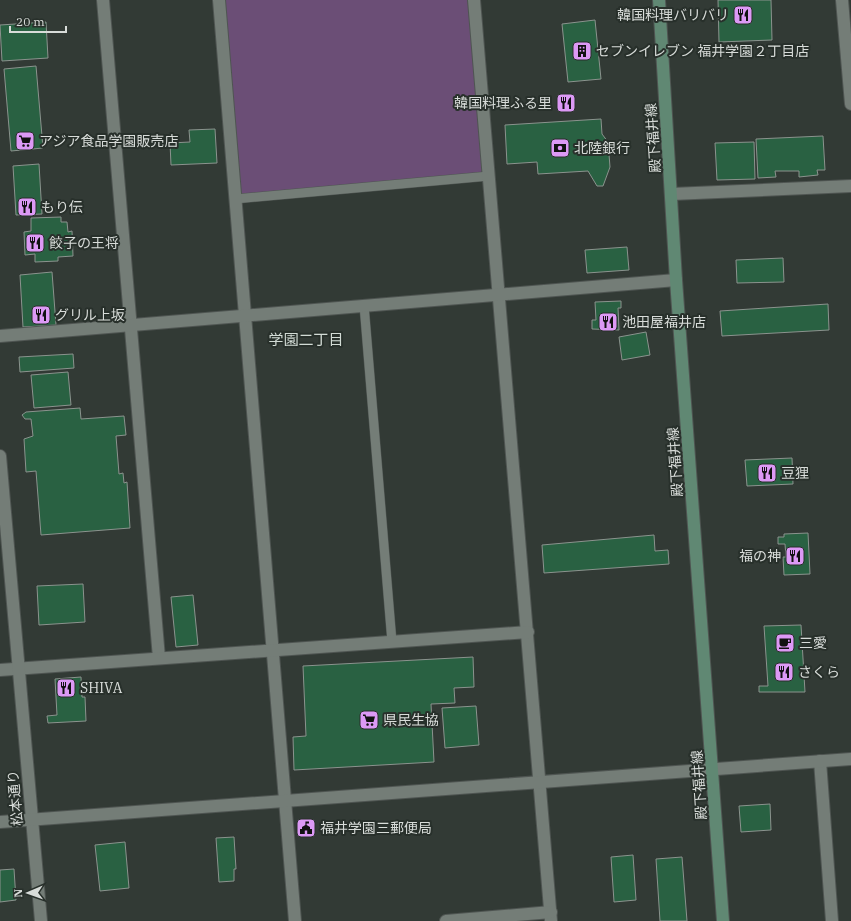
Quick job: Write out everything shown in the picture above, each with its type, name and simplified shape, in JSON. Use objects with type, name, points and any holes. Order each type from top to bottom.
[{"type":"main road","name":"殿下福井線","points":[[659,0],[672,194],[676,280],[723,921]]},
{"type":"street","points":[[103,0],[159,658]]},
{"type":"street","points":[[219,0],[295,921]]},
{"type":"street","points":[[446,921],[551,917],[541,782],[474,0]]},
{"type":"street","points":[[842,0],[849,64],[851,104]]},
{"type":"street","points":[[672,194],[851,186]]},
{"type":"street","points":[[0,336],[244,314],[676,280]]},
{"type":"street","name":"松本通り","points":[[0,456],[41,921]]},
{"type":"street","points":[[0,670],[528,632]]},
{"type":"street","points":[[0,822],[851,759]]},
{"type":"street","points":[[820,761],[832,921]]},
{"type":"lane","points":[[235,199],[489,176]]},
{"type":"lane","points":[[364,305],[392,642]]},
{"type":"shaded area","points":[[219,0],[474,0],[489,176],[235,199]]},
{"type":"building","points":[[718,0],[771,0],[772,40],[719,42]]},
{"type":"building","name":"セブンイレブン 福井学園２丁目店","points":[[595,20],[601,79],[568,82],[562,24]]},
{"type":"building","points":[[46,22],[48,58],[2,61],[0,25]]},
{"type":"building","points":[[36,66],[43,148],[11,151],[4,69]]},
{"type":"building","points":[[601,119],[602,134],[608,142],[610,167],[603,186],[597,186],[588,171],[538,174],[537,162],[507,164],[505,125]]},
{"type":"building","points":[[215,129],[217,163],[171,165],[170,143],[190,142],[189,130]]},
{"type":"building","points":[[823,136],[825,170],[817,170],[818,175],[799,177],[799,171],[775,171],[776,177],[758,178],[756,139]]},
{"type":"building","points":[[754,142],[755,179],[717,180],[715,143]]},
{"type":"building","points":[[39,164],[42,214],[16,215],[13,166]]},
{"type":"building","points":[[61,217],[61,222],[67,222],[68,232],[72,231],[73,256],[58,257],[58,261],[35,262],[35,254],[25,255],[24,232],[31,231],[31,218]]},
{"type":"building","points":[[627,247],[629,270],[587,273],[585,250]]},
{"type":"building","points":[[783,258],[784,282],[737,283],[736,260]]},
{"type":"building","points":[[52,272],[56,325],[23,327],[20,275]]},
{"type":"building","points":[[621,301],[621,308],[618,308],[619,330],[592,329],[592,320],[596,320],[595,302]]},
{"type":"building","points":[[828,304],[829,330],[722,336],[720,311]]},
{"type":"building","points":[[646,332],[650,355],[622,360],[619,337]]},
{"type":"building","points":[[73,354],[74,368],[20,372],[19,357]]},
{"type":"building","points":[[68,372],[71,405],[34,408],[31,375]]},
{"type":"building","points":[[80,408],[81,419],[124,416],[126,435],[116,436],[119,474],[123,473],[124,483],[127,482],[130,528],[41,535],[36,471],[26,472],[24,439],[33,436],[31,419],[25,419],[22,415],[26,412]]},
{"type":"building","points":[[792,458],[793,484],[747,486],[745,460]]},
{"type":"building","points":[[808,533],[810,574],[784,575],[783,557],[786,557],[785,544],[778,544],[778,537],[784,537],[784,534]]},
{"type":"building","points":[[654,535],[655,551],[668,550],[669,564],[544,573],[542,545]]},
{"type":"building","points":[[83,584],[85,622],[39,625],[37,586]]},
{"type":"building","points":[[193,595],[198,645],[176,647],[171,597]]},
{"type":"building","points":[[801,625],[805,692],[759,692],[759,686],[768,686],[764,626]]},
{"type":"building","name":"県民生協","points":[[473,657],[474,687],[454,688],[455,703],[431,704],[434,762],[294,770],[293,737],[306,736],[303,666]]},
{"type":"building","points":[[81,677],[82,697],[85,697],[86,721],[48,723],[47,716],[57,715],[55,679]]},
{"type":"building","points":[[476,706],[479,745],[445,748],[442,708]]},
{"type":"building","points":[[770,804],[771,830],[741,832],[739,806]]},
{"type":"building","points":[[234,837],[236,869],[234,869],[234,881],[219,882],[216,838]]},
{"type":"building","points":[[125,842],[129,888],[100,891],[95,845]]},
{"type":"building","points":[[633,855],[636,900],[614,902],[611,857]]},
{"type":"building","points":[[682,857],[687,921],[660,921],[656,859]]},
{"type":"building","points":[[14,869],[16,900],[0,902],[0,870]]},
{"type":"place","name":"韓国料理バリバリ","points":[[743,15]]},
{"type":"place","name":"セブンイレブン 福井学園２丁目店","points":[[582,51]]},
{"type":"place","name":"韓国料理ふる里","points":[[566,103]]},
{"type":"place","name":"アジア食品学園販売店","points":[[25,141]]},
{"type":"place","name":"北陸銀行","points":[[560,148]]},
{"type":"place","name":"もり伝","points":[[27,207]]},
{"type":"place","name":"餃子の王将","points":[[35,243]]},
{"type":"place","name":"グリル上坂","points":[[41,315]]},
{"type":"place","name":"池田屋福井店","points":[[608,322]]},
{"type":"place","name":"豆狸","points":[[767,473]]},
{"type":"place","name":"福の神","points":[[795,556]]},
{"type":"place","name":"三愛","points":[[785,643]]},
{"type":"place","name":"さくら","points":[[784,672]]},
{"type":"place","name":"SHIVA","points":[[66,688]]},
{"type":"place","name":"県民生協","points":[[369,720]]},
{"type":"place","name":"福井学園三郵便局","points":[[306,828]]},
{"type":"district","name":"学園二丁目","points":[[306,339]]}]
